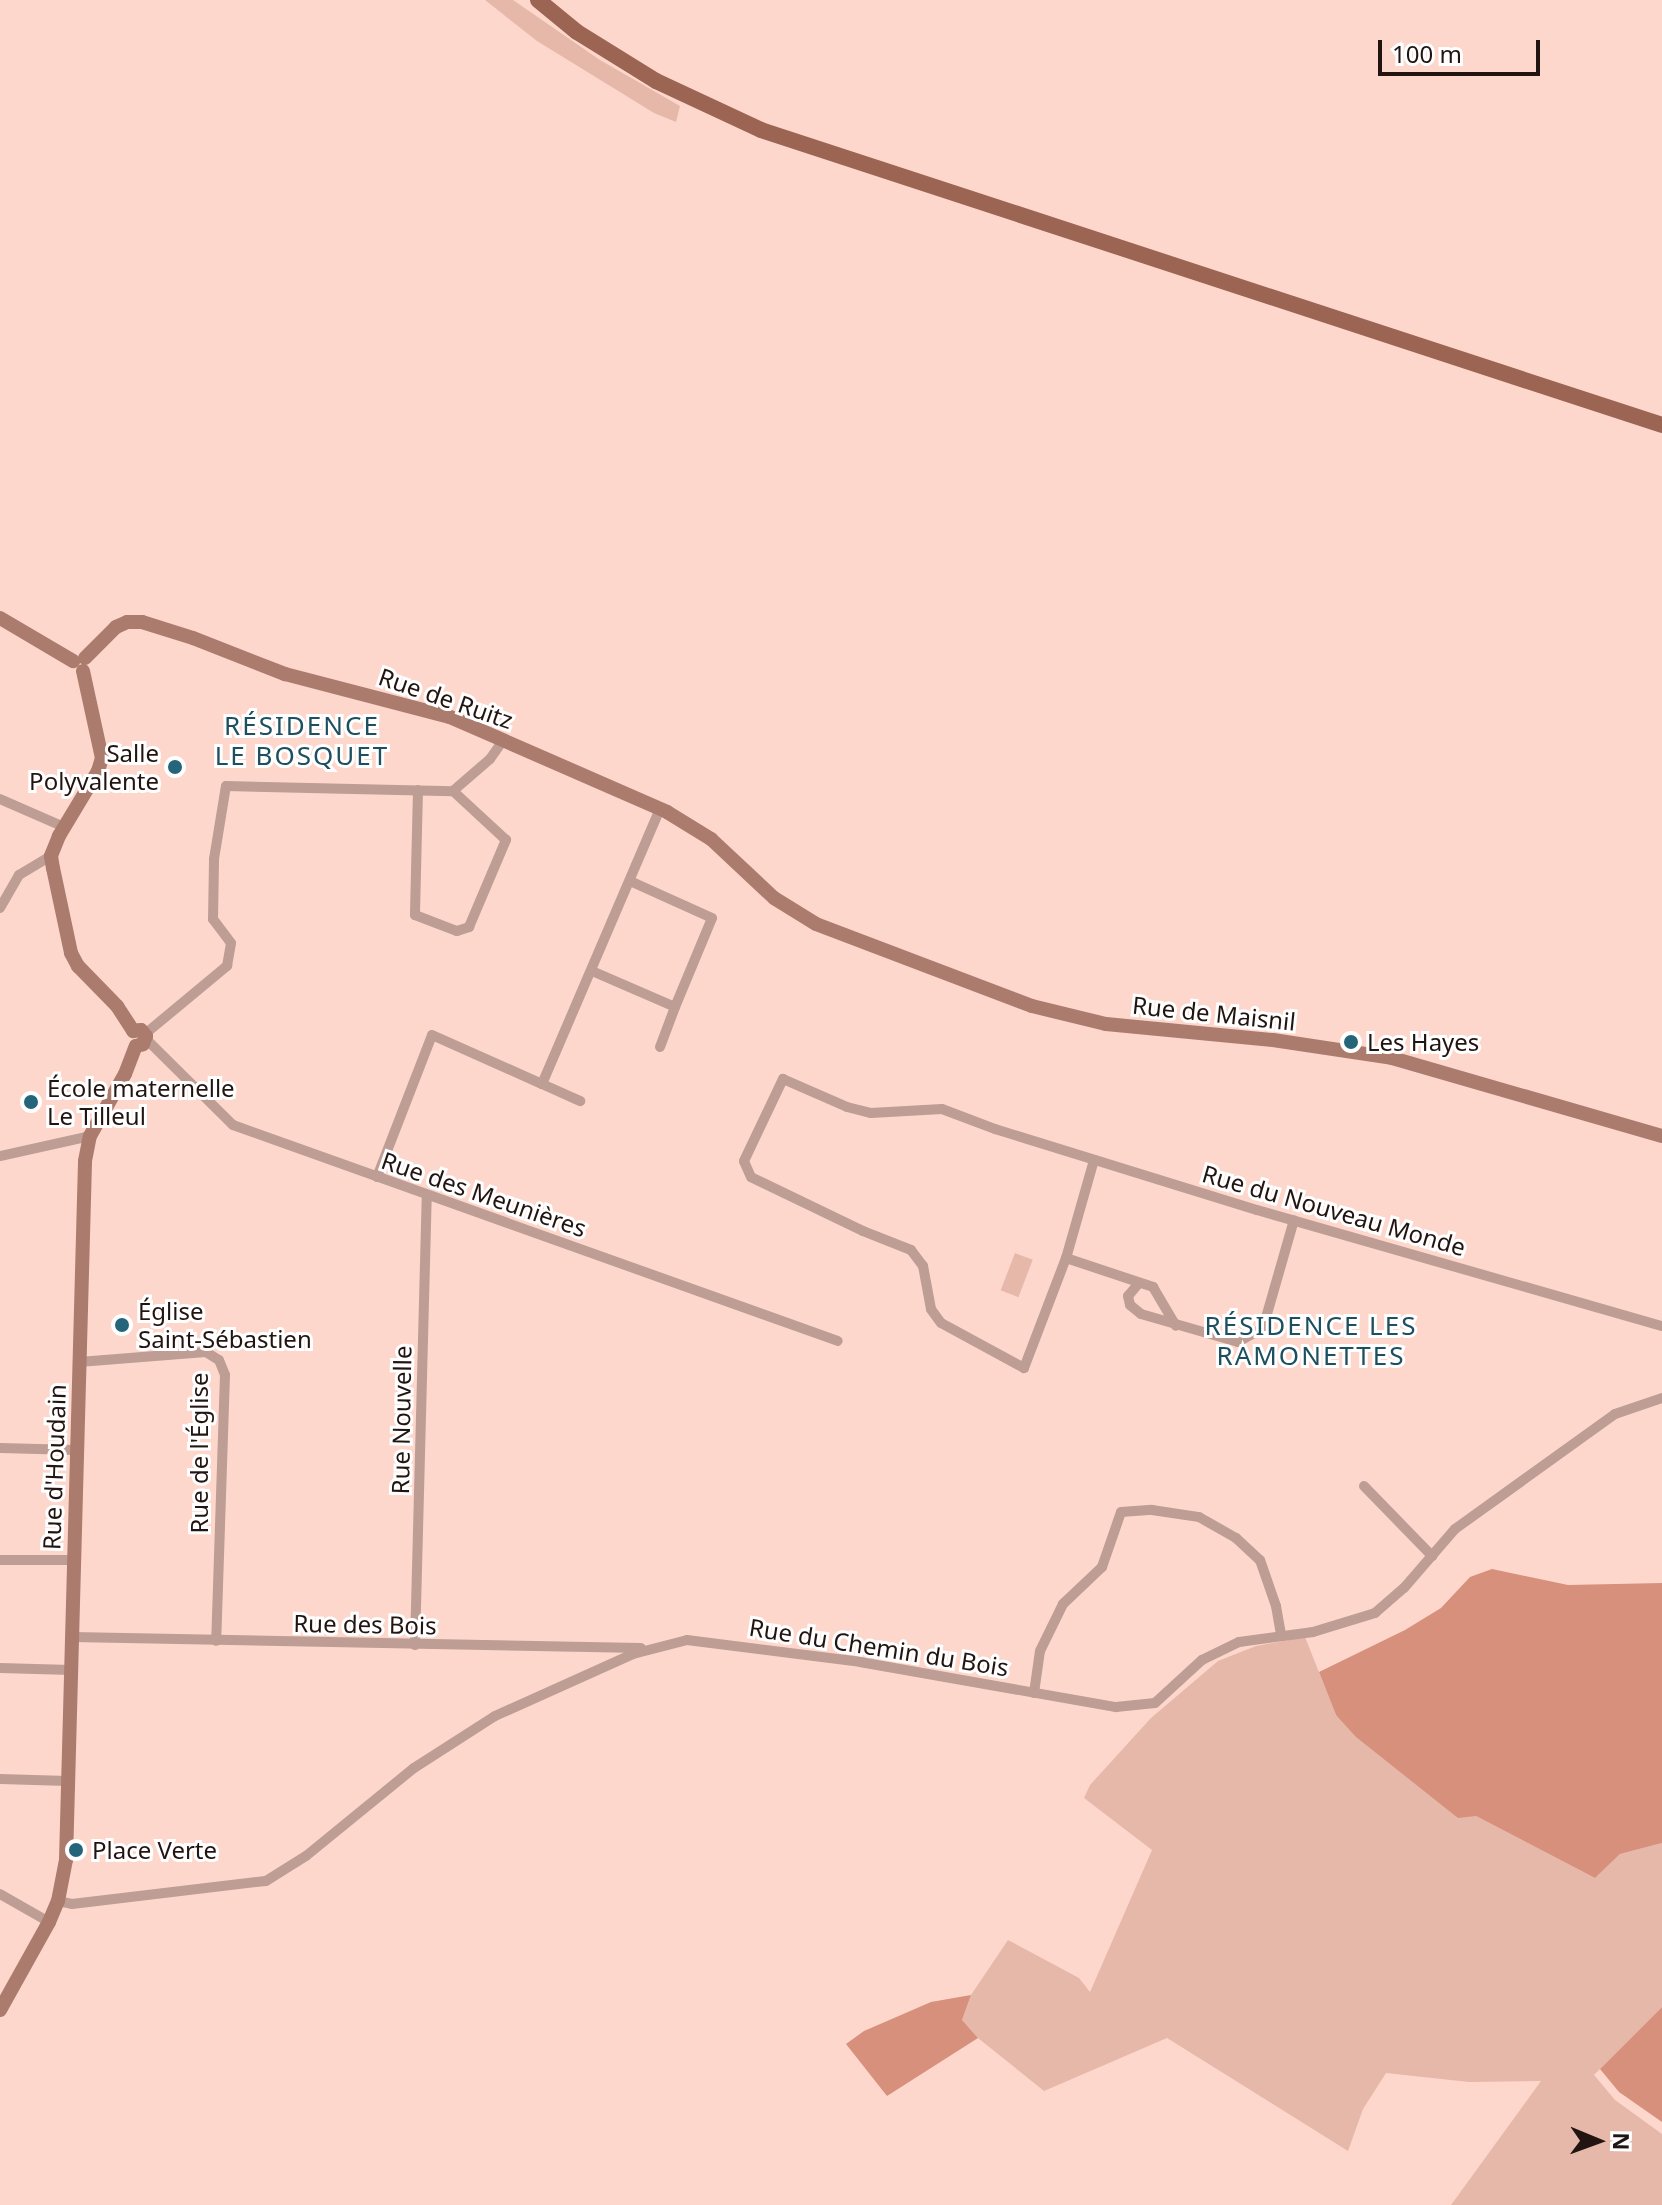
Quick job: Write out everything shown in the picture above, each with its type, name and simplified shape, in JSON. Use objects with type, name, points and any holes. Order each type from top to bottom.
[{"type":"main road","points":[[538,0],[577,32],[656,81],[761,130],[1662,425]]},
{"type":"street","points":[[0,618],[80,663],[102,758],[98,771],[64,827],[51,856],[19,875],[0,908]]},
{"type":"street","name":"Rue de Ruitz","points":[[80,663],[116,627],[127,622],[142,622],[285,674],[397,701],[504,739],[660,809],[711,839],[774,898]]},
{"type":"street","points":[[453,791],[490,759],[504,739]]},
{"type":"street","points":[[51,856],[71,953],[78,966],[117,1006],[140,1037],[227,966],[231,943],[213,919],[214,859],[226,786],[418,790],[453,791],[506,840],[469,927],[457,931],[415,915],[418,790]]},
{"type":"street","points":[[0,799],[64,827]]},
{"type":"street","points":[[542,1084],[660,809]]},
{"type":"street","points":[[630,881],[712,918],[660,1047]]},
{"type":"street","name":"Rue de Maisnil","points":[[774,898],[816,924],[1032,1006],[1106,1024],[1273,1040],[1392,1058],[1662,1136]]},
{"type":"street","points":[[592,971],[675,1007]]},
{"type":"street","points":[[377,1177],[432,1035],[580,1101]]},
{"type":"street","name":"Rue d'Houdain","points":[[0,2010],[49,1922],[58,1901],[66,1860],[85,1161],[90,1136],[125,1074],[140,1037]]},
{"type":"street","name":"Rue des Meunières","points":[[140,1037],[233,1125],[838,1341]]},
{"type":"street","name":"Rue du Nouveau Monde","points":[[1066,1258],[1024,1368],[941,1323],[931,1309],[923,1266],[911,1250],[850,1225],[751,1177],[744,1161],[783,1079],[847,1107],[871,1113],[942,1109],[1094,1160],[1662,1326]]},
{"type":"street","points":[[0,1156],[90,1136]]},
{"type":"street","points":[[1094,1160],[1066,1258],[1153,1287],[1176,1326]]},
{"type":"street","name":"Rue Nouvelle","points":[[415,1645],[427,1196]]},
{"type":"street","points":[[1139,1283],[1131,1288],[1130,1305],[1141,1314],[1238,1342],[1263,1328],[1294,1220]]},
{"type":"street","name":"Rue de l'Église","points":[[79,1362],[206,1352],[219,1360],[225,1375],[216,1641]]},
{"type":"street","name":"Rue du Chemin du Bois","points":[[58,1901],[87,1902],[266,1881],[306,1856],[414,1768],[469,1731],[523,1702],[657,1647],[687,1640],[714,1641],[1116,1707],[1155,1703],[1202,1660],[1239,1642],[1313,1632],[1375,1613],[1404,1588],[1455,1529],[1615,1414],[1662,1398]]},
{"type":"street","points":[[0,1448],[77,1450]]},
{"type":"street","points":[[1364,1486],[1432,1556]]},
{"type":"street","points":[[1034,1693],[1040,1651],[1063,1604],[1102,1567],[1121,1512],[1152,1510],[1199,1517],[1236,1538],[1260,1560],[1276,1606],[1281,1634]]},
{"type":"street","points":[[0,1560],[74,1560]]},
{"type":"street","name":"Rue des Bois","points":[[72,1637],[611,1650],[657,1647]]},
{"type":"street","points":[[0,1668],[71,1670]]},
{"type":"street","points":[[0,1779],[68,1781]]},
{"type":"street","points":[[0,1894],[49,1922]]},
{"type":"shaded area","points":[[485,0],[513,0],[600,60],[680,106],[676,122],[654,113],[537,41]]},
{"type":"shaded area","points":[[1015,1253],[1033,1260],[1018,1297],[1001,1290]]},
{"type":"shaded area","points":[[1492,1569],[1568,1585],[1662,1583],[1662,1843],[1620,1854],[1595,1878],[1476,1816],[1458,1818],[1356,1737],[1336,1715],[1319,1672],[1405,1630],[1441,1608],[1470,1577]]},
{"type":"shaded area","points":[[1305,1637],[1336,1715],[1476,1816],[1595,1878],[1620,1854],[1662,1843],[1662,2007],[1594,2075],[1615,2100],[1662,2134],[1662,2205],[1451,2205],[1541,2081],[1469,2082],[1386,2073],[1363,2109],[1348,2151],[1167,2038],[1044,2091],[978,2038],[962,2020],[971,1995],[1008,1940],[1079,1978],[1090,1992],[1152,1850],[1084,1798],[1090,1785],[1151,1718],[1218,1661],[1256,1646]]},
{"type":"shaded area","points":[[971,1995],[962,2020],[978,2038],[887,2096],[846,2044],[864,2031],[931,2002]]},
{"type":"shaded area","points":[[1662,2007],[1662,2122],[1619,2092],[1600,2069]]},
{"type":"place","name":"Salle Polyvalente","points":[[175,767]]},
{"type":"place","name":"Les Hayes","points":[[1351,1042]]},
{"type":"place","name":"École maternelle Le Tilleul","points":[[31,1102]]},
{"type":"place","name":"Église Saint-Sébastien","points":[[122,1325]]},
{"type":"place","name":"Place Verte","points":[[76,1850]]},
{"type":"district","name":"RÉSIDENCE LE BOSQUET","points":[[302,741]]},
{"type":"district","name":"RÉSIDENCE LES RAMONETTES","points":[[1311,1341]]}]
